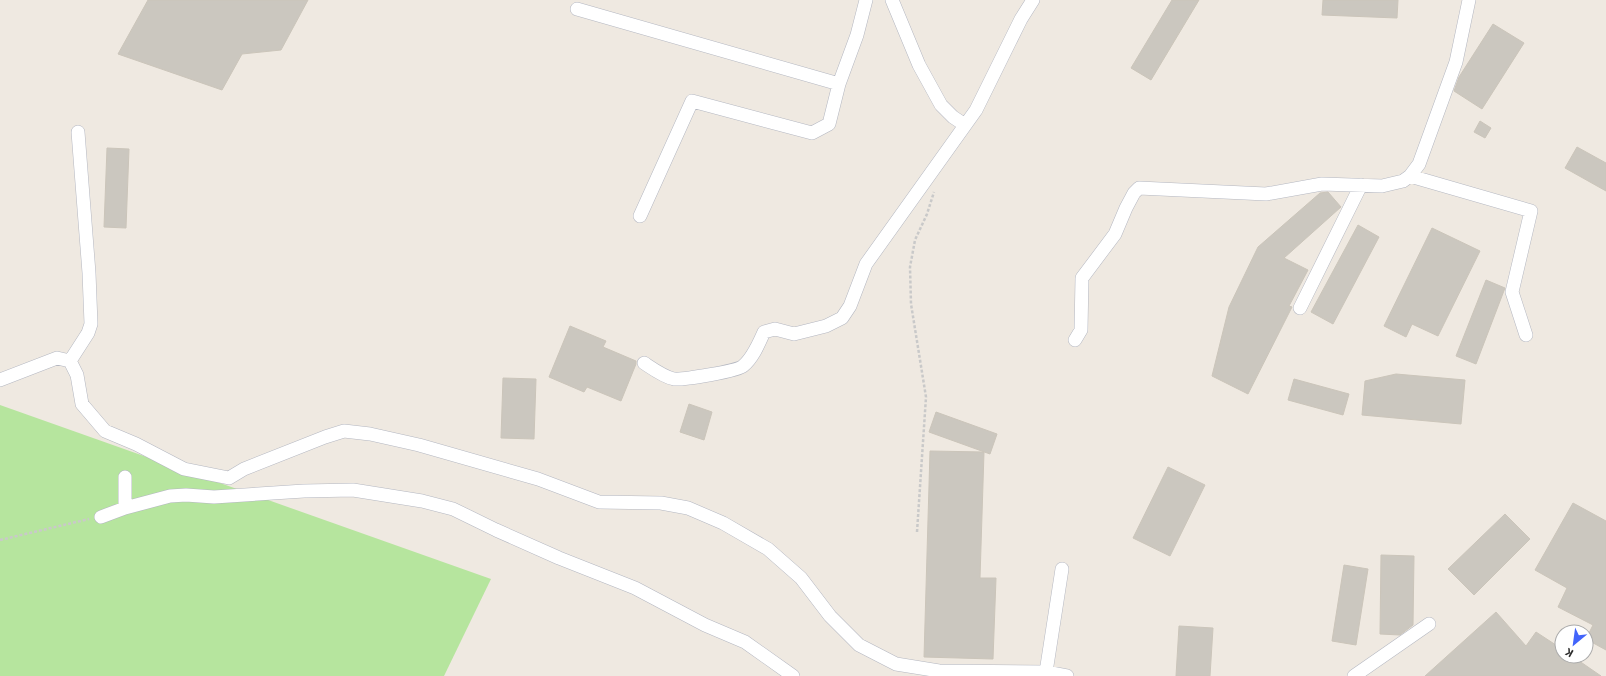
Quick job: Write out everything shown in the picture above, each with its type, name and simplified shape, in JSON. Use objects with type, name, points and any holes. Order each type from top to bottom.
[{"type":"street","points":[[640,216],[692,100],[812,133],[829,124],[839,84],[857,35],[866,0]]},
{"type":"street","points":[[892,0],[920,65],[941,106],[965,125]]},
{"type":"street","points":[[644,363],[656,371],[674,379],[695,378],[743,367],[755,350],[764,332],[775,329],[794,334],[826,326],[842,318],[850,306],[866,264],[976,110],[1021,19],[1034,0]]},
{"type":"street","points":[[1075,340],[1081,330],[1082,278],[1115,234],[1126,208],[1134,193],[1139,188],[1266,194],[1322,184],[1382,186],[1402,181],[1410,176],[1419,164],[1456,62],[1469,0]]},
{"type":"street","points":[[577,9],[839,84]]},
{"type":"street","points":[[70,361],[88,333],[91,324],[89,273],[78,132]]},
{"type":"street","points":[[1410,176],[1531,211],[1512,292],[1526,335]]},
{"type":"street","points":[[1300,308],[1361,185]]},
{"type":"street","points":[[0,380],[57,358],[70,361]]},
{"type":"street","points":[[70,361],[77,375],[82,404],[105,431],[136,444],[184,469],[229,478],[244,469],[344,431],[370,434],[419,445],[538,479],[599,502],[661,503],[688,508],[723,522],[768,549],[801,578],[830,616],[859,644],[896,664],[939,670],[1046,672],[1067,676]]},
{"type":"street","points":[[125,478],[125,508]]},
{"type":"street","points":[[101,517],[125,508],[170,496],[186,495],[214,497],[304,491],[353,490],[422,501],[453,510],[559,558],[635,588],[705,625],[745,642],[793,676]]},
{"type":"street","points":[[1046,672],[1062,569]]},
{"type":"street","points":[[1354,676],[1430,624]]},
{"type":"street","points":[[1031,676],[1046,672]]},
{"type":"path","points":[[917,532],[926,397],[911,304],[910,267],[915,240],[927,214],[936,185]]},
{"type":"path","points":[[0,540],[101,517]]},
{"type":"green space","points":[[0,405],[491,579],[444,676],[0,676]]},
{"type":"building","points":[[148,0],[308,0],[281,50],[242,54],[222,90],[118,54]]},
{"type":"building","points":[[1172,0],[1199,0],[1151,80],[1131,68]]},
{"type":"building","points":[[1323,0],[1398,0],[1397,18],[1322,15]]},
{"type":"building","points":[[1493,24],[1524,43],[1482,109],[1454,91],[1459,77]]},
{"type":"building","points":[[1480,121],[1491,128],[1485,138],[1474,132]]},
{"type":"building","points":[[1577,147],[1606,163],[1606,191],[1565,168]]},
{"type":"building","points":[[107,148],[129,149],[126,228],[104,227]]},
{"type":"building","points":[[1328,192],[1341,207],[1284,258],[1308,270],[1289,306],[1292,307],[1248,394],[1212,376],[1229,307],[1258,247],[1320,193]]},
{"type":"building","points":[[1358,225],[1379,237],[1333,324],[1311,312]]},
{"type":"building","points":[[1432,228],[1480,251],[1438,336],[1412,324],[1406,337],[1384,326]]},
{"type":"building","points":[[1486,280],[1505,288],[1476,364],[1456,356]]},
{"type":"building","points":[[570,326],[606,341],[603,347],[636,361],[621,401],[587,387],[584,392],[549,377]]},
{"type":"building","points":[[1396,374],[1465,380],[1461,424],[1362,415],[1365,381]]},
{"type":"building","points":[[503,378],[536,379],[534,439],[501,438]]},
{"type":"building","points":[[1294,379],[1349,394],[1343,415],[1288,400]]},
{"type":"building","points":[[689,404],[712,412],[704,440],[680,432]]},
{"type":"building","points":[[936,412],[997,434],[990,454],[929,432]]},
{"type":"building","points":[[930,451],[984,452],[980,578],[996,578],[993,659],[924,657]]},
{"type":"building","points":[[1168,467],[1205,485],[1170,556],[1133,538]]},
{"type":"building","points":[[1573,503],[1606,521],[1606,650],[1594,643],[1594,624],[1591,624],[1558,607],[1567,588],[1535,570]]},
{"type":"building","points":[[1505,514],[1530,539],[1474,595],[1448,569]]},
{"type":"building","points":[[1381,555],[1414,556],[1413,625],[1400,635],[1380,634]]},
{"type":"building","points":[[1344,565],[1368,569],[1356,645],[1332,641]]},
{"type":"building","points":[[1496,612],[1526,646],[1536,632],[1554,644],[1554,664],[1584,664],[1601,676],[1425,676]]},
{"type":"building","points":[[1179,626],[1213,628],[1210,676],[1176,676]]}]
